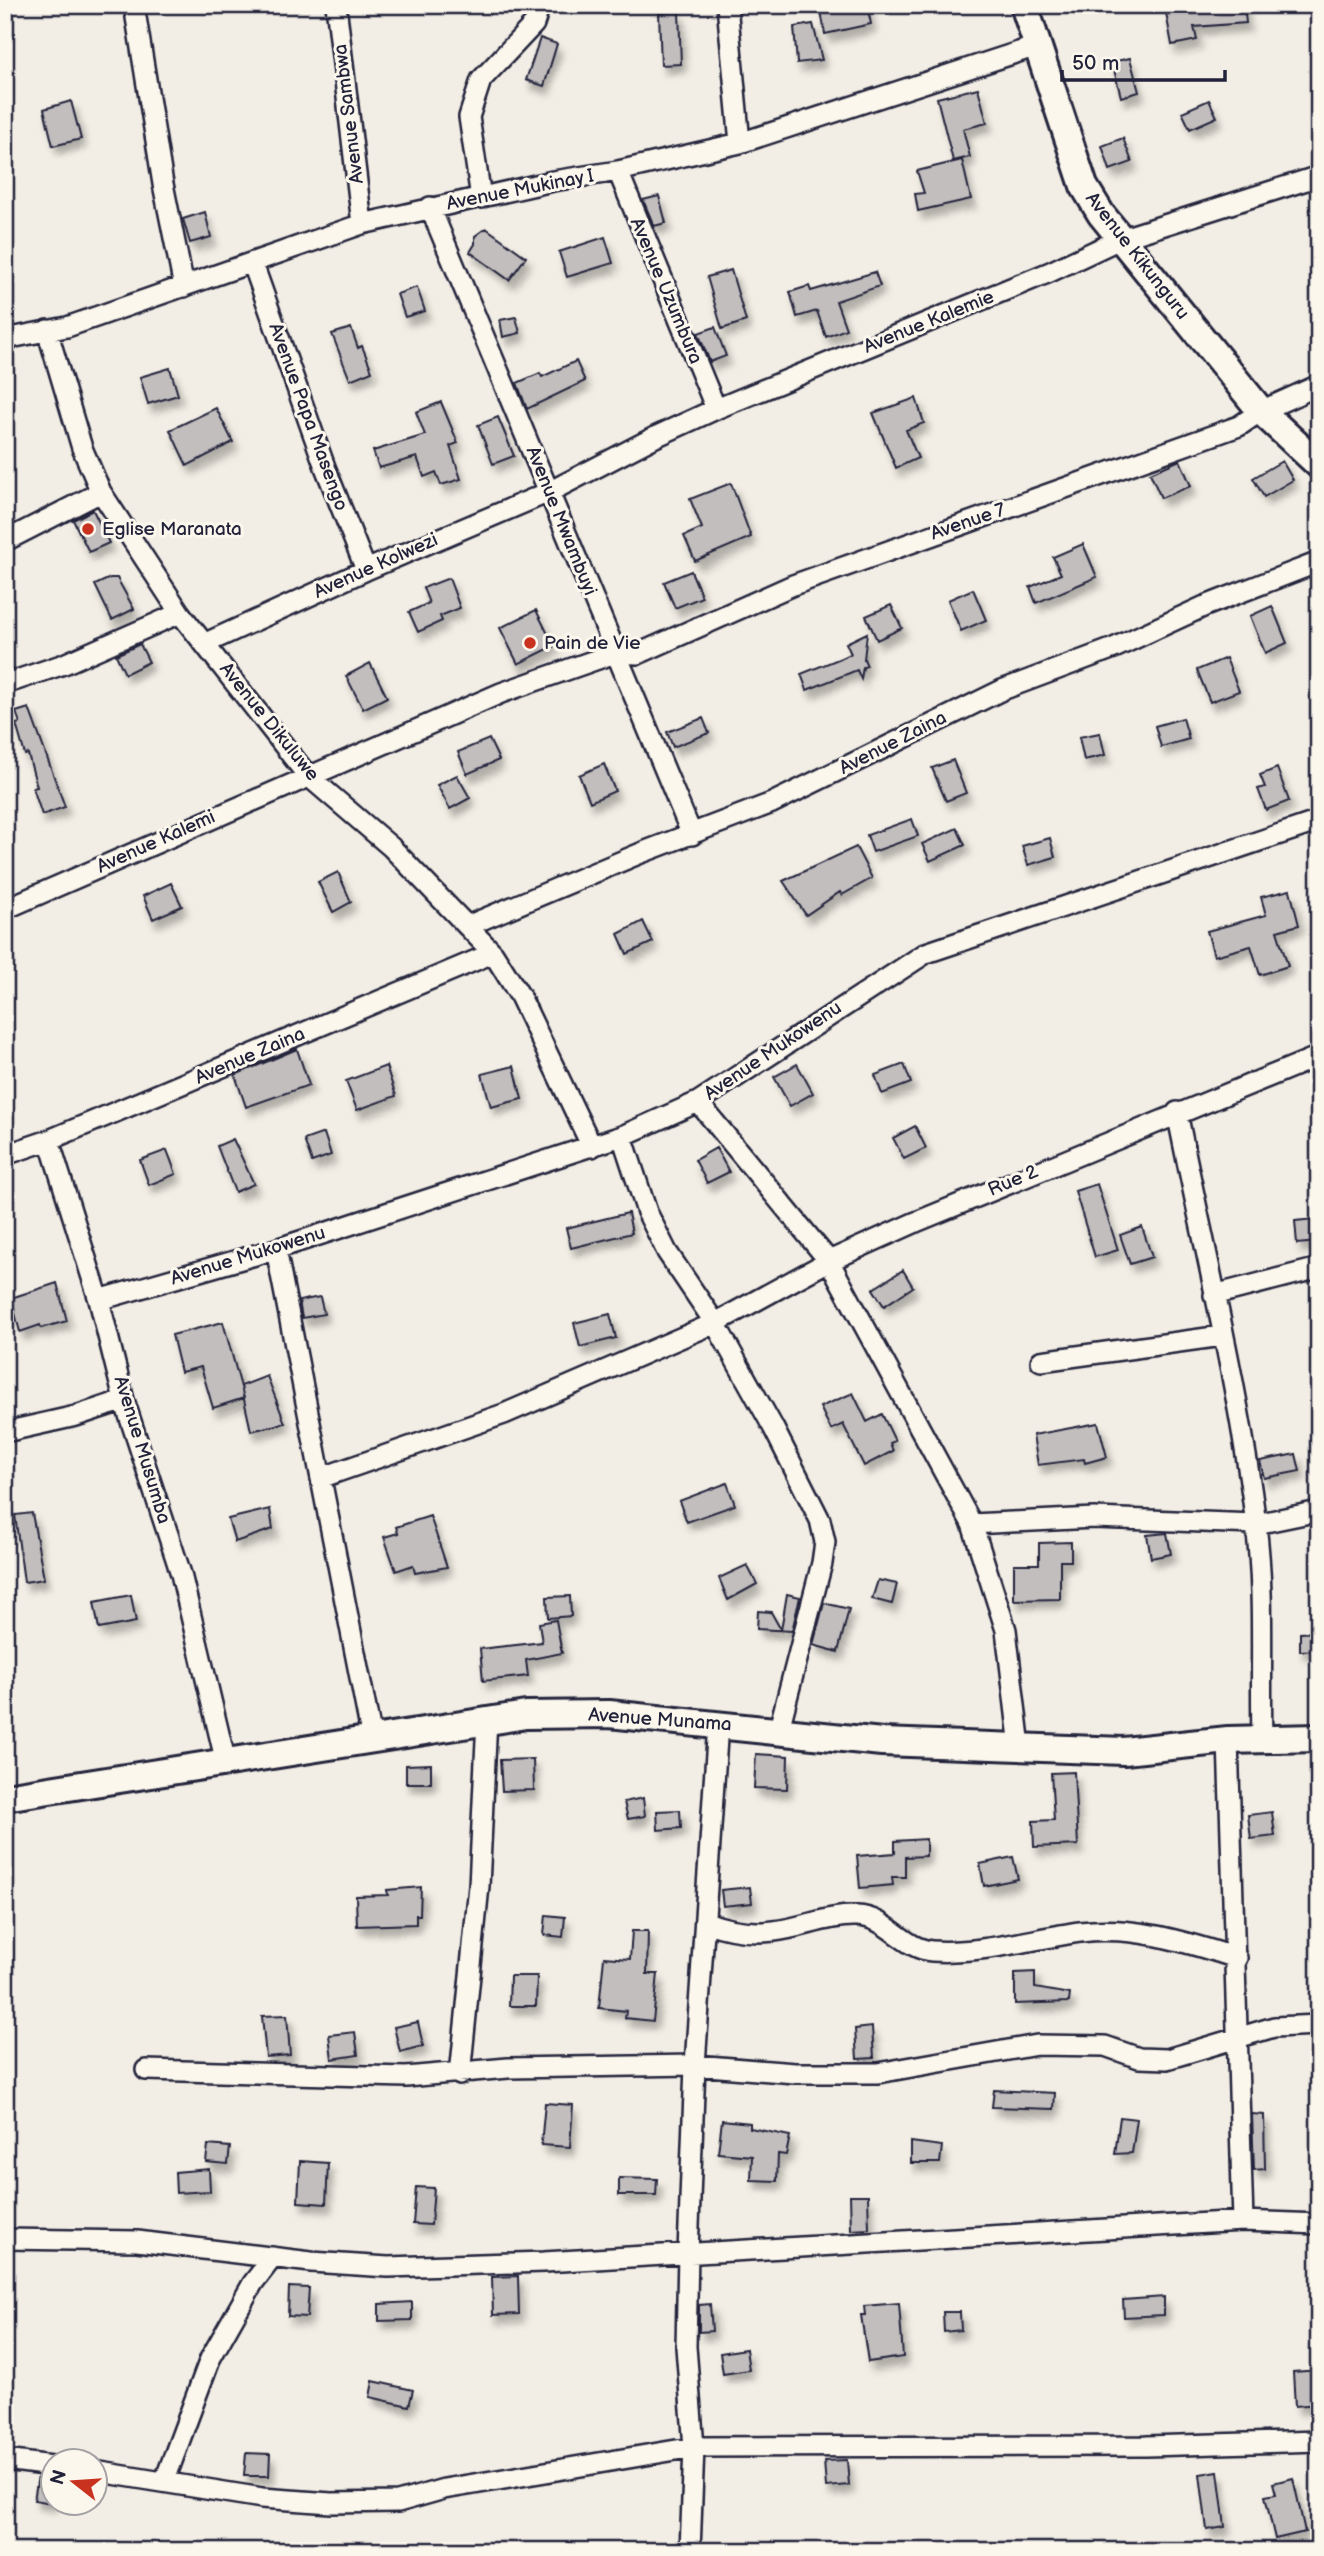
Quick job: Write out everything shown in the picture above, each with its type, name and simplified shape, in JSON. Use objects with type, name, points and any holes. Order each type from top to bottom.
[{"type":"street","points":[[134,5],[163,184],[184,287]]},
{"type":"street","name":"Avenue Sambwa","points":[[336,5],[362,223]]},
{"type":"street","points":[[481,198],[469,117],[481,80],[534,24],[540,5]]},
{"type":"street","points":[[727,5],[740,142]]},
{"type":"street","name":"Avenue Kikunguru","points":[[1024,5],[1084,186],[1120,239],[1261,411],[1319,465]]},
{"type":"street","name":"Avenue Mukinay I","points":[[5,339],[67,327],[253,264],[362,223],[430,207],[618,172],[740,142],[1037,46]]},
{"type":"street","name":"Avenue Uzumbura","points":[[618,172],[716,409]]},
{"type":"street","name":"Avenue Kalemie","points":[[549,492],[654,437],[716,409],[1050,272],[1120,239],[1319,176]]},
{"type":"street","name":"Avenue Mwambuyi","points":[[430,207],[692,835]]},
{"type":"street","name":"Avenue Papa Masengo","points":[[253,264],[325,467],[366,570]]},
{"type":"street","name":"Avenue Dikuluwe","points":[[47,330],[82,448],[101,492],[180,613],[307,775],[391,847],[493,953],[520,996],[593,1147]]},
{"type":"street","name":"Avenue 7","points":[[307,775],[501,693],[615,653],[638,654],[793,584],[1239,426],[1261,411],[1319,385]]},
{"type":"street","points":[[5,541],[101,492]]},
{"type":"street","name":"Avenue Kolwezi","points":[[206,643],[366,570],[549,492]]},
{"type":"street","name":"Avenue Zaina","points":[[467,926],[641,853],[772,803],[907,734],[1002,690],[1114,648],[1205,606],[1319,562]]},
{"type":"street","points":[[5,684],[64,664],[180,613]]},
{"type":"street","name":"Avenue Kalemi","points":[[5,909],[307,775]]},
{"type":"street","name":"Avenue Mukowenu","points":[[99,1300],[276,1249],[622,1136],[698,1102],[926,953],[1319,821]]},
{"type":"street","name":"Avenue Zaina","points":[[5,1155],[49,1140],[493,953]]},
{"type":"street","name":"Rue 2","points":[[323,1477],[503,1414],[715,1323],[830,1261],[1177,1112],[1319,1056]]},
{"type":"street","points":[[698,1102],[830,1261],[972,1524],[1006,1630],[1020,1747]]},
{"type":"street","points":[[1177,1112],[1222,1335],[1256,1524],[1262,1590],[1262,1738]]},
{"type":"street","points":[[622,1136],[647,1212],[667,1251],[715,1323],[820,1520],[825,1542],[779,1729]]},
{"type":"street","name":"Avenue Musumba","points":[[49,1140],[99,1300],[124,1400],[181,1574],[226,1763]]},
{"type":"street","points":[[276,1249],[323,1477],[372,1739]]},
{"type":"street","points":[[1214,1295],[1319,1268]]},
{"type":"street","points":[[1041,1362],[1222,1335]]},
{"type":"street","points":[[5,1432],[76,1416],[124,1400]]},
{"type":"street","points":[[972,1524],[1094,1518],[1256,1524],[1319,1511]]},
{"type":"street","name":"Avenue Munama","points":[[5,1797],[487,1719],[609,1714],[779,1729],[882,1742],[1124,1751],[1228,1740],[1319,1738]]},
{"type":"street","points":[[460,2075],[480,1886],[487,1719]]},
{"type":"street","points":[[690,2551],[694,2447],[686,2347],[688,2253],[695,2065],[718,1724]]},
{"type":"street","points":[[1228,1740],[1237,1958],[1243,2221]]},
{"type":"street","points":[[706,1922],[741,1930],[775,1931],[836,1917],[861,1916],[879,1921],[916,1949],[934,1951],[970,1950],[1082,1932],[1123,1931],[1164,1936],[1237,1958]]},
{"type":"street","points":[[146,2070],[405,2077],[460,2075],[508,2068],[695,2065],[795,2073],[878,2073],[1037,2045],[1105,2046],[1154,2060],[1187,2055],[1274,2028],[1319,2025]]},
{"type":"street","points":[[5,2239],[137,2241],[388,2267],[688,2253],[1243,2221],[1319,2224]]},
{"type":"street","points":[[165,2480],[210,2359],[253,2283],[273,2257]]},
{"type":"street","points":[[108,2473],[262,2498],[331,2503],[398,2502],[470,2485],[694,2447],[1146,2446],[1319,2441]]},
{"type":"street","points":[[5,2460],[38,2464]]},
{"type":"building","points":[[820,5],[867,5],[871,24],[825,34]]},
{"type":"building","points":[[1214,5],[1244,5],[1246,23],[1194,27],[1197,40],[1172,45],[1166,13]]},
{"type":"building","points":[[679,12],[681,64],[661,65],[659,13]]},
{"type":"building","points":[[813,24],[822,60],[797,63],[794,27]]},
{"type":"building","points":[[540,38],[557,44],[544,86],[526,80]]},
{"type":"building","points":[[1130,58],[1139,92],[1121,97],[1112,62]]},
{"type":"building","points":[[978,88],[987,123],[963,129],[970,157],[953,161],[937,98]]},
{"type":"building","points":[[1209,100],[1217,117],[1190,129],[1182,112]]},
{"type":"building","points":[[71,101],[81,139],[53,146],[44,109]]},
{"type":"building","points":[[1123,138],[1132,162],[1110,170],[1102,146]]},
{"type":"building","points":[[962,160],[971,199],[918,211],[915,194],[924,193],[917,171]]},
{"type":"building","points":[[659,196],[666,223],[654,226],[643,200]]},
{"type":"building","points":[[205,212],[211,237],[190,243],[183,219]]},
{"type":"building","points":[[486,228],[526,257],[509,280],[470,252],[475,244],[475,236]]},
{"type":"building","points":[[605,237],[613,263],[567,277],[559,252]]},
{"type":"building","points":[[731,270],[746,321],[722,329],[707,277]]},
{"type":"building","points":[[875,272],[880,286],[836,301],[846,329],[826,337],[817,311],[797,317],[790,292],[809,286],[811,291]]},
{"type":"building","points":[[417,287],[425,311],[405,317],[397,294]]},
{"type":"building","points":[[516,317],[520,333],[503,337],[500,320]]},
{"type":"building","points":[[715,327],[726,356],[710,362],[698,333]]},
{"type":"building","points":[[351,328],[358,348],[362,346],[372,371],[350,380],[332,334]]},
{"type":"building","points":[[576,361],[585,381],[527,409],[517,383],[540,373],[542,377]]},
{"type":"building","points":[[170,368],[178,395],[148,404],[140,377]]},
{"type":"building","points":[[916,398],[924,423],[906,430],[918,458],[896,468],[873,413]]},
{"type":"building","points":[[441,402],[458,443],[450,446],[461,479],[441,485],[436,472],[424,477],[417,457],[379,468],[373,451],[425,435],[416,412]]},
{"type":"building","points":[[216,408],[233,442],[187,466],[170,430]]},
{"type":"building","points":[[498,417],[514,456],[493,464],[478,425]]},
{"type":"building","points":[[1180,460],[1191,486],[1161,498],[1150,473]]},
{"type":"building","points":[[1282,461],[1293,480],[1264,497],[1253,478]]},
{"type":"building","points":[[731,483],[751,537],[695,561],[684,536],[702,528],[690,499]]},
{"type":"building","points":[[93,510],[109,543],[89,552],[73,520]]},
{"type":"building","points":[[1083,544],[1097,577],[1036,603],[1030,587],[1061,574],[1053,557]]},
{"type":"building","points":[[691,571],[702,597],[675,608],[664,582]]},
{"type":"building","points":[[110,578],[117,578],[134,609],[112,620],[95,585]]},
{"type":"building","points":[[449,578],[460,608],[440,616],[442,621],[418,632],[409,612],[429,603],[423,588]]},
{"type":"building","points":[[973,589],[986,620],[961,631],[948,600]]},
{"type":"building","points":[[891,605],[902,628],[877,640],[866,616]]},
{"type":"building","points":[[1272,606],[1287,643],[1265,653],[1250,616]]},
{"type":"building","points":[[536,610],[554,646],[518,664],[500,628]]},
{"type":"building","points":[[867,633],[864,659],[867,666],[863,667],[861,679],[857,670],[807,690],[801,674],[851,654],[846,643]]},
{"type":"building","points":[[140,644],[149,662],[125,674],[116,655]]},
{"type":"building","points":[[1226,658],[1239,691],[1210,702],[1197,670]]},
{"type":"building","points":[[370,663],[387,697],[363,709],[346,676]]},
{"type":"building","points":[[29,708],[65,807],[42,815],[33,788],[37,787],[28,754],[25,755],[16,724],[20,723],[16,712]]},
{"type":"building","points":[[703,718],[709,733],[673,747],[667,732]]},
{"type":"building","points":[[1183,718],[1189,739],[1161,747],[1155,726]]},
{"type":"building","points":[[1100,733],[1105,755],[1084,760],[1079,737]]},
{"type":"building","points":[[489,739],[499,760],[467,774],[458,752]]},
{"type":"building","points":[[953,760],[966,793],[946,801],[932,768]]},
{"type":"building","points":[[604,764],[615,791],[590,802],[579,775]]},
{"type":"building","points":[[1277,768],[1289,801],[1266,810],[1258,789],[1265,787],[1260,775]]},
{"type":"building","points":[[457,775],[470,798],[450,809],[437,785]]},
{"type":"building","points":[[912,819],[918,836],[873,852],[867,835]]},
{"type":"building","points":[[957,828],[965,845],[930,861],[922,844]]},
{"type":"building","points":[[1050,838],[1055,857],[1028,865],[1022,846]]},
{"type":"building","points":[[856,847],[872,878],[842,895],[840,892],[806,915],[783,881]]},
{"type":"building","points":[[338,872],[351,902],[333,912],[318,882]]},
{"type":"building","points":[[171,883],[182,906],[153,919],[143,896]]},
{"type":"building","points":[[1290,890],[1299,925],[1277,931],[1288,966],[1260,975],[1251,946],[1214,956],[1207,931],[1266,915],[1261,897]]},
{"type":"building","points":[[643,921],[653,942],[627,954],[618,934]]},
{"type":"building","points":[[297,1049],[309,1085],[246,1107],[235,1075]]},
{"type":"building","points":[[797,1064],[813,1093],[790,1106],[774,1077]]},
{"type":"building","points":[[904,1064],[911,1083],[882,1094],[875,1075]]},
{"type":"building","points":[[386,1066],[396,1096],[357,1110],[346,1081]]},
{"type":"building","points":[[514,1066],[522,1099],[491,1107],[482,1074]]},
{"type":"building","points":[[915,1126],[926,1148],[904,1159],[893,1138]]},
{"type":"building","points":[[324,1133],[331,1155],[312,1162],[304,1140]]},
{"type":"building","points":[[233,1139],[254,1184],[235,1192],[217,1146]]},
{"type":"building","points":[[716,1148],[729,1172],[707,1183],[695,1160]]},
{"type":"building","points":[[167,1150],[176,1174],[149,1185],[140,1160]]},
{"type":"building","points":[[1097,1184],[1118,1250],[1095,1257],[1075,1191]]},
{"type":"building","points":[[628,1213],[632,1233],[571,1248],[566,1228]]},
{"type":"building","points":[[1315,1219],[1318,1242],[1297,1244],[1295,1221]]},
{"type":"building","points":[[1142,1227],[1152,1257],[1130,1264],[1120,1235]]},
{"type":"building","points":[[903,1270],[913,1287],[884,1306],[873,1289]]},
{"type":"building","points":[[57,1283],[67,1321],[41,1328],[40,1325],[20,1332],[11,1298]]},
{"type":"building","points":[[320,1297],[324,1314],[302,1318],[299,1301]]},
{"type":"building","points":[[610,1314],[616,1338],[580,1347],[574,1323]]},
{"type":"building","points":[[223,1322],[244,1398],[213,1408],[201,1367],[181,1372],[172,1335]]},
{"type":"building","points":[[267,1376],[285,1423],[251,1431],[241,1386]]},
{"type":"building","points":[[853,1393],[867,1422],[882,1414],[895,1441],[890,1443],[893,1451],[864,1466],[843,1424],[831,1430],[820,1407]]},
{"type":"building","points":[[1098,1423],[1107,1457],[1085,1463],[1084,1459],[1038,1465],[1033,1435]]},
{"type":"building","points":[[1296,1454],[1300,1471],[1264,1478],[1260,1461]]},
{"type":"building","points":[[727,1483],[735,1505],[687,1522],[679,1501]]},
{"type":"building","points":[[270,1509],[273,1529],[235,1542],[228,1519]]},
{"type":"building","points":[[32,1513],[44,1579],[24,1582],[15,1515]]},
{"type":"building","points":[[430,1516],[447,1567],[415,1573],[413,1565],[396,1571],[384,1537],[398,1533],[396,1527]]},
{"type":"building","points":[[1167,1533],[1171,1554],[1151,1558],[1147,1535]]},
{"type":"building","points":[[1071,1542],[1071,1561],[1060,1561],[1060,1599],[1014,1600],[1014,1564],[1039,1564],[1039,1543]]},
{"type":"building","points":[[747,1565],[757,1584],[728,1600],[719,1578]]},
{"type":"building","points":[[878,1580],[897,1584],[892,1604],[872,1599]]},
{"type":"building","points":[[787,1594],[800,1597],[792,1631],[757,1629],[758,1611],[771,1612],[781,1630]]},
{"type":"building","points":[[131,1595],[136,1622],[99,1629],[94,1602]]},
{"type":"building","points":[[570,1596],[571,1616],[548,1618],[547,1597]]},
{"type":"building","points":[[824,1603],[849,1609],[838,1652],[813,1645]]},
{"type":"building","points":[[556,1620],[562,1653],[526,1660],[528,1676],[483,1681],[480,1649],[542,1642],[539,1623]]},
{"type":"building","points":[[1319,1632],[1319,1650],[1300,1651],[1300,1633]]},
{"type":"building","points":[[756,1754],[788,1756],[787,1789],[754,1788]]},
{"type":"building","points":[[533,1759],[534,1790],[502,1791],[500,1760]]},
{"type":"building","points":[[431,1764],[431,1783],[406,1783],[406,1765]]},
{"type":"building","points":[[1074,1772],[1078,1845],[1034,1847],[1033,1821],[1054,1820],[1051,1773]]},
{"type":"building","points":[[643,1798],[645,1816],[628,1819],[624,1802]]},
{"type":"building","points":[[680,1810],[681,1828],[658,1830],[657,1811]]},
{"type":"building","points":[[1272,1812],[1275,1836],[1251,1839],[1248,1815]]},
{"type":"building","points":[[926,1839],[926,1856],[905,1857],[905,1877],[892,1877],[893,1885],[860,1888],[857,1856],[895,1853],[895,1841]]},
{"type":"building","points":[[1013,1857],[1018,1879],[984,1886],[980,1864]]},
{"type":"building","points":[[421,1887],[420,1915],[416,1915],[416,1924],[357,1926],[356,1896],[388,1895],[387,1890]]},
{"type":"building","points":[[750,1887],[752,1903],[723,1906],[721,1890]]},
{"type":"building","points":[[546,1915],[565,1917],[563,1937],[544,1935]]},
{"type":"building","points":[[632,1931],[648,1931],[647,1974],[658,1974],[653,2021],[625,2018],[626,2011],[599,2008],[604,1957],[630,1959]]},
{"type":"building","points":[[1035,1972],[1035,1988],[1070,1994],[1069,2002],[1015,2004],[1015,1973]]},
{"type":"building","points":[[510,1976],[537,1976],[536,2006],[509,2006]]},
{"type":"building","points":[[287,2015],[290,2055],[266,2057],[262,2016]]},
{"type":"building","points":[[418,2022],[423,2046],[400,2052],[394,2027]]},
{"type":"building","points":[[872,2027],[874,2058],[857,2059],[855,2029]]},
{"type":"building","points":[[355,2032],[358,2055],[332,2059],[329,2035]]},
{"type":"building","points":[[994,2090],[1055,2093],[1054,2109],[992,2107]]},
{"type":"building","points":[[545,2103],[573,2105],[570,2147],[541,2145]]},
{"type":"building","points":[[1252,2114],[1264,2115],[1265,2169],[1254,2170]]},
{"type":"building","points":[[1120,2117],[1137,2119],[1132,2153],[1115,2154]]},
{"type":"building","points":[[722,2120],[750,2123],[750,2128],[790,2136],[786,2155],[778,2154],[777,2181],[751,2180],[752,2156],[718,2153]]},
{"type":"building","points":[[911,2142],[942,2146],[940,2163],[911,2163]]},
{"type":"building","points":[[208,2145],[230,2147],[228,2164],[206,2162]]},
{"type":"building","points":[[300,2161],[328,2163],[326,2204],[298,2202]]},
{"type":"building","points":[[209,2169],[210,2191],[176,2193],[175,2172]]},
{"type":"building","points":[[619,2178],[657,2179],[656,2195],[619,2195]]},
{"type":"building","points":[[416,2187],[434,2188],[431,2225],[413,2224]]},
{"type":"building","points":[[850,2195],[868,2195],[869,2229],[851,2230]]},
{"type":"building","points":[[518,2276],[519,2314],[493,2315],[492,2277]]},
{"type":"building","points":[[289,2287],[309,2288],[307,2317],[288,2316]]},
{"type":"building","points":[[1164,2297],[1164,2315],[1124,2317],[1123,2300]]},
{"type":"building","points":[[412,2302],[412,2320],[379,2321],[379,2304]]},
{"type":"building","points":[[899,2303],[903,2357],[868,2362],[861,2315],[865,2315],[864,2306]]},
{"type":"building","points":[[710,2304],[712,2331],[699,2332],[699,2305]]},
{"type":"building","points":[[943,2312],[960,2312],[961,2330],[944,2332]]},
{"type":"building","points":[[746,2349],[749,2370],[723,2374],[720,2353]]},
{"type":"building","points":[[1319,2370],[1319,2404],[1295,2406],[1293,2372]]},
{"type":"building","points":[[373,2381],[413,2390],[409,2406],[370,2397]]},
{"type":"building","points":[[246,2453],[270,2454],[269,2476],[244,2476]]},
{"type":"building","points":[[847,2460],[849,2485],[826,2487],[824,2461]]},
{"type":"building","points":[[1218,2471],[1225,2527],[1207,2530],[1200,2474]]},
{"type":"building","points":[[38,2476],[38,2501],[34,2500]]},
{"type":"building","points":[[1293,2478],[1305,2532],[1275,2539],[1265,2496],[1276,2494],[1273,2483]]},
{"type":"place","name":"Eglise Maranata","points":[[88,529]]},
{"type":"place","name":"Pain de Vie","points":[[530,643]]}]
